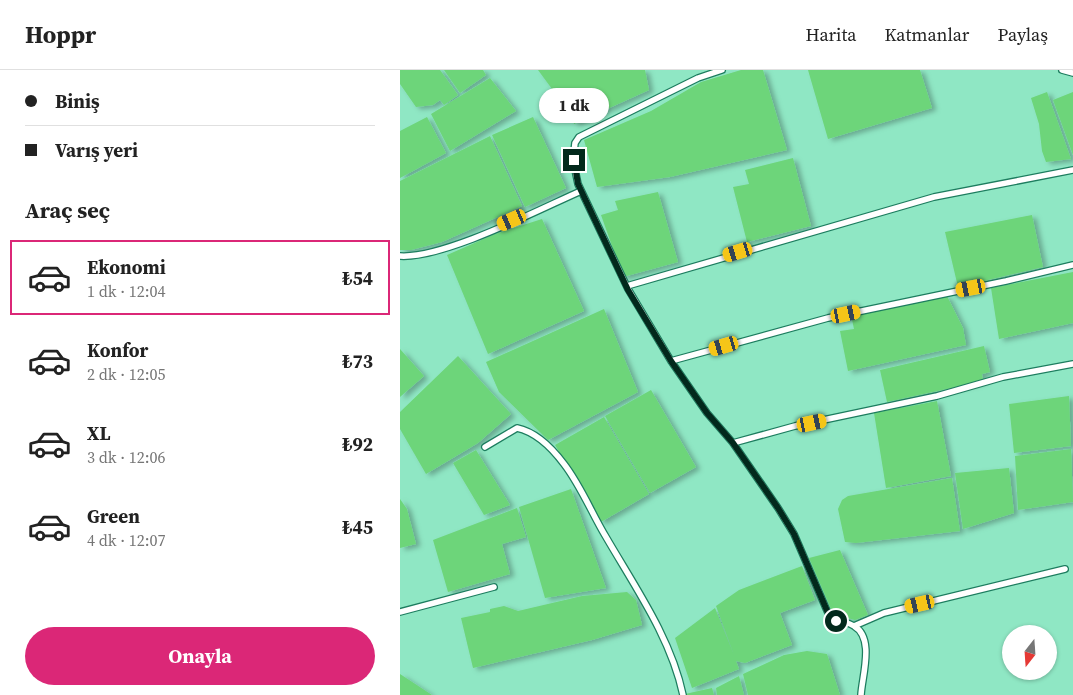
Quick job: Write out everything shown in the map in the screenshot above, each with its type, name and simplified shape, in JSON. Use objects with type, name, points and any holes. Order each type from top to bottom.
[{"type":"lane","points":[[722,70],[698,78],[579,137],[575,143],[574,160],[581,191],[626,286],[671,361],[707,413],[733,443],[794,534],[828,613],[836,621],[854,626],[863,635],[867,650],[861,695]]},
{"type":"lane","points":[[1062,70],[1073,74]]},
{"type":"lane","points":[[626,286],[934,196],[1073,170]]},
{"type":"lane","points":[[400,256],[413,257],[461,242],[581,191]]},
{"type":"lane","points":[[671,361],[828,318],[1073,265]]},
{"type":"lane","points":[[733,443],[795,426],[936,396],[1003,377],[1073,364]]},
{"type":"lane","points":[[485,447],[517,428],[534,433],[564,464],[642,597],[669,654],[683,695]]},
{"type":"lane","points":[[854,626],[884,613],[1066,569]]},
{"type":"lane","points":[[400,612],[494,588]]},
{"type":"building","points":[[400,70],[440,70],[458,95],[444,105],[440,100],[433,105],[416,107],[400,84]]},
{"type":"building","points":[[444,70],[483,70],[486,75],[460,93]]},
{"type":"building","points":[[538,70],[645,70],[649,90],[574,124],[572,116]]},
{"type":"building","points":[[741,70],[763,70],[787,150],[670,177],[597,187],[584,140],[651,111],[701,82]]},
{"type":"building","points":[[808,70],[920,70],[932,108],[828,139]]},
{"type":"building","points":[[490,78],[516,111],[450,151],[431,114]]},
{"type":"building","points":[[1047,92],[1071,159],[1046,162],[1042,151],[1039,124],[1031,98]]},
{"type":"building","points":[[1073,92],[1073,155],[1053,100]]},
{"type":"building","points":[[427,117],[446,153],[400,178],[400,131]]},
{"type":"building","points":[[533,117],[566,188],[525,207],[492,135]]},
{"type":"building","points":[[490,136],[522,206],[442,242],[411,250],[400,250],[400,181]]},
{"type":"building","points":[[793,158],[811,226],[747,242],[733,187],[749,184],[745,170]]},
{"type":"building","points":[[658,192],[678,262],[623,277],[601,215],[618,210],[615,201]]},
{"type":"building","points":[[1032,215],[1043,267],[958,287],[945,232]]},
{"type":"building","points":[[542,219],[584,311],[488,354],[447,255],[495,234]]},
{"type":"building","points":[[1073,272],[1073,323],[999,339],[991,288]]},
{"type":"building","points":[[947,296],[963,328],[966,345],[848,371],[840,331],[854,329],[851,315]]},
{"type":"building","points":[[604,309],[638,392],[548,440],[499,392],[486,362]]},
{"type":"building","points":[[984,346],[990,372],[982,374],[983,381],[887,402],[880,370]]},
{"type":"building","points":[[400,349],[424,376],[400,397]]},
{"type":"building","points":[[458,356],[511,414],[478,443],[426,474],[400,429],[400,412]]},
{"type":"building","points":[[651,390],[696,467],[650,493],[605,416]]},
{"type":"building","points":[[1069,396],[1071,446],[1014,453],[1009,404]]},
{"type":"building","points":[[937,401],[951,476],[886,488],[874,413]]},
{"type":"building","points":[[604,417],[649,494],[601,522],[555,445]]},
{"type":"building","points":[[1071,449],[1073,502],[1018,510],[1015,456]]},
{"type":"building","points":[[476,450],[510,505],[484,515],[453,463]]},
{"type":"building","points":[[1009,468],[1014,513],[963,529],[955,473]]},
{"type":"building","points":[[952,478],[960,531],[856,543],[845,542],[838,509],[842,500],[848,496]]},
{"type":"building","points":[[571,489],[606,588],[545,598],[519,507]]},
{"type":"building","points":[[400,499],[407,509],[416,544],[400,548]]},
{"type":"building","points":[[517,508],[526,537],[502,544],[510,574],[448,592],[433,540]]},
{"type":"building","points":[[840,550],[868,615],[855,620],[833,614],[809,558]]},
{"type":"building","points":[[802,566],[815,600],[780,613],[792,645],[745,663],[736,661],[739,669],[692,688],[675,638],[715,608],[734,655],[716,606],[739,590]]},
{"type":"building","points":[[627,592],[636,600],[642,625],[592,640],[473,668],[461,618],[490,612],[490,609],[504,606],[518,611],[582,596]]},
{"type":"building","points":[[807,651],[827,654],[840,695],[748,695],[743,674],[784,655]]},
{"type":"building","points":[[400,674],[432,695],[400,695]]},
{"type":"building","points":[[739,676],[744,695],[717,695],[716,688]]},
{"type":"building","points":[[712,688],[714,695],[685,695],[685,694]]},
{"type":"route","points":[[574,160],[578,184],[628,290],[671,361],[707,413],[733,443],[778,508],[794,534],[828,613],[836,621]]}]
